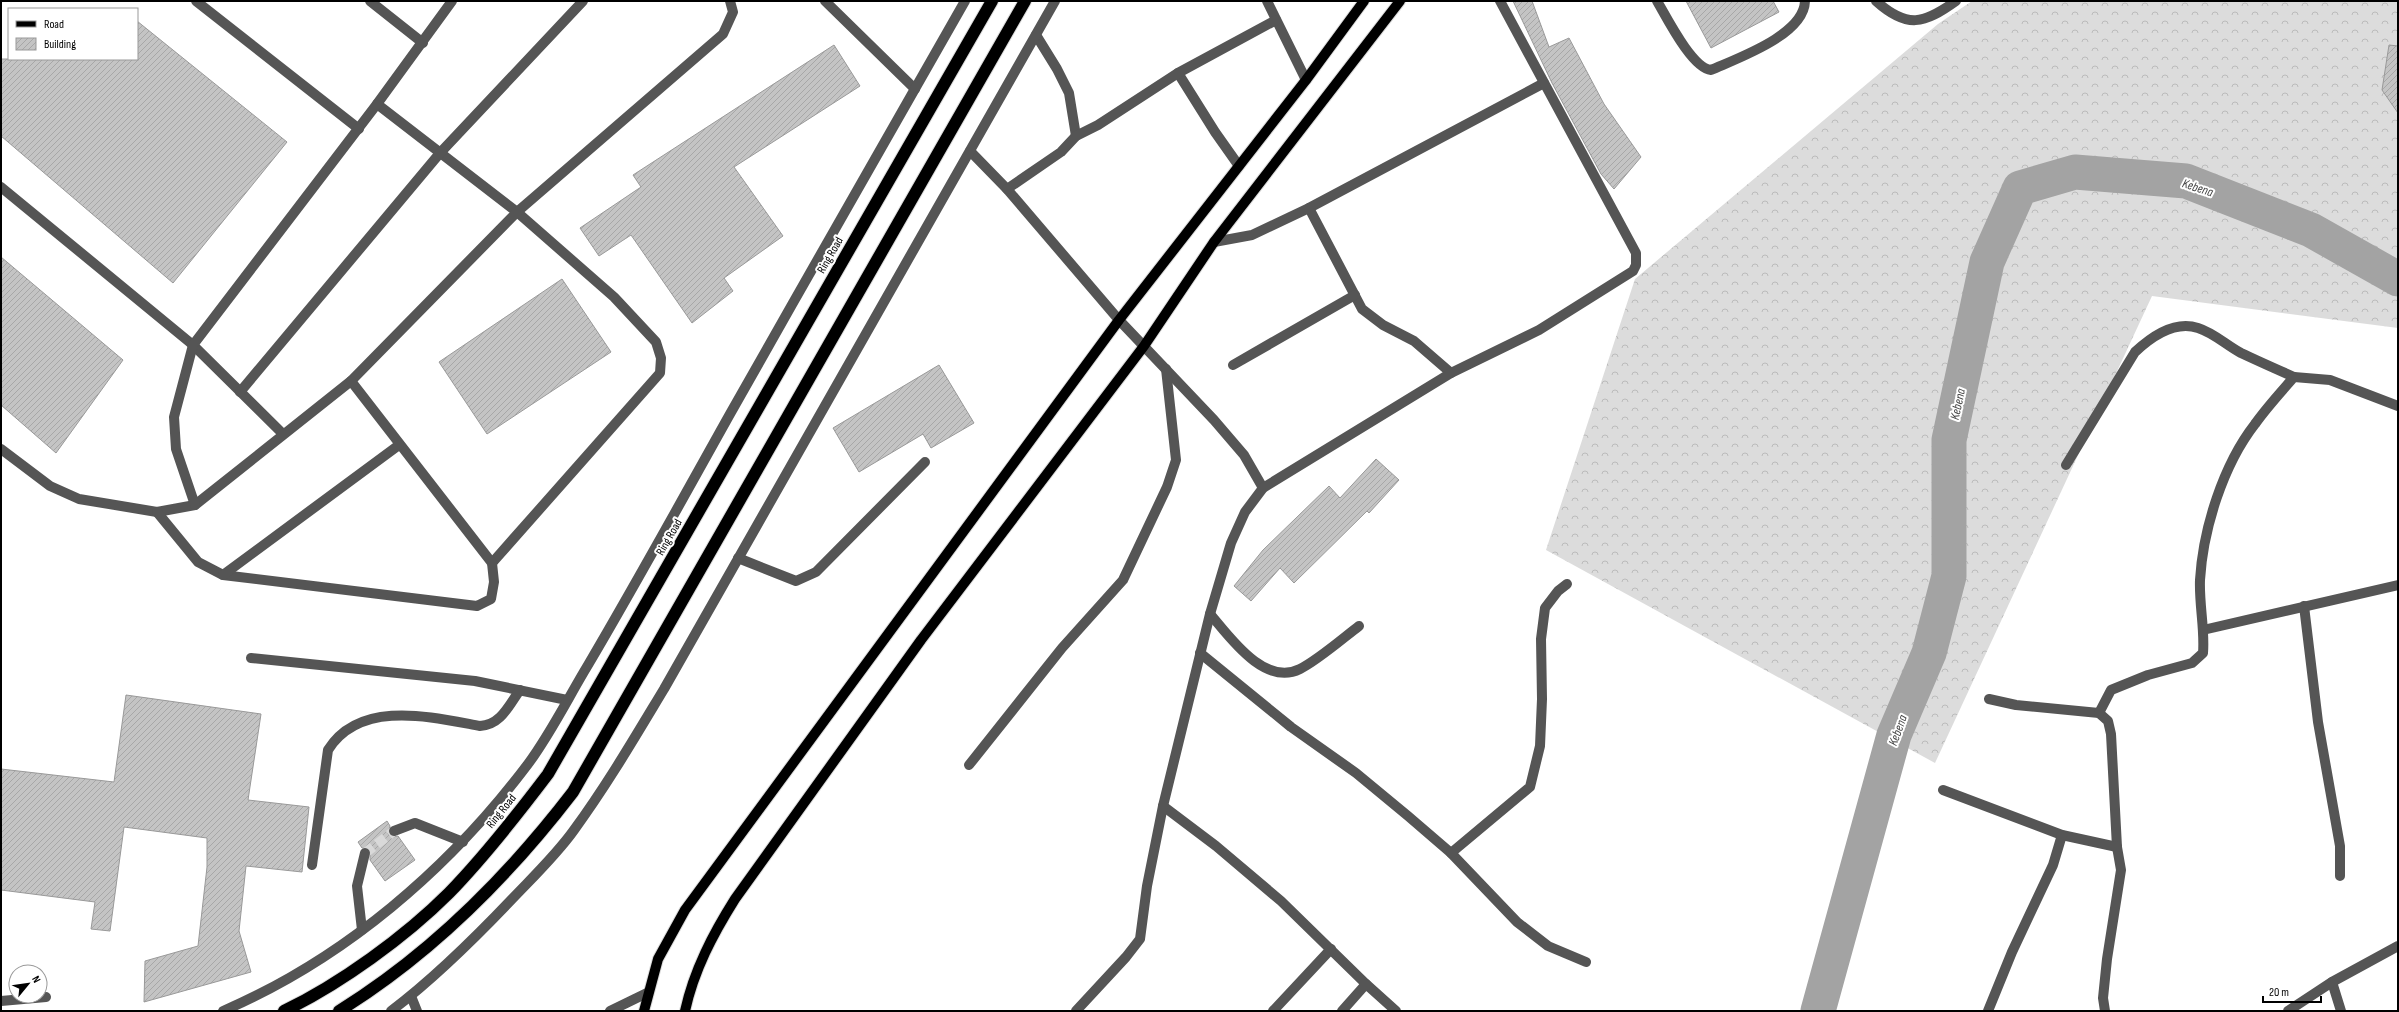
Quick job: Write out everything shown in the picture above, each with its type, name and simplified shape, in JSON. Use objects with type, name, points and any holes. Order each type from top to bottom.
[{"type":"highway","name":"Ring Road","points":[[284,1011],[359,967],[422,917],[448,893],[484,855],[548,774],[992,1]]},
{"type":"highway","points":[[339,1011],[374,989],[422,952],[484,897],[541,834],[573,792],[1025,1]]},
{"type":"main road","points":[[644,1011],[647,993],[658,959],[685,910],[1118,320],[1306,80],[1364,1]]},
{"type":"main road","points":[[685,1011],[692,982],[719,924],[734,899],[921,640],[1144,346],[1214,242],[1400,1]]},
{"type":"street","points":[[196,1],[359,129]]},
{"type":"street","points":[[370,1],[422,43]]},
{"type":"street","points":[[195,504],[176,449],[174,417],[193,346],[359,129],[452,1]]},
{"type":"street","points":[[240,392],[440,153],[583,1]]},
{"type":"street","points":[[1,449],[50,486],[79,499],[157,512],[195,504],[351,381],[517,212],[723,34],[732,12],[730,1]]},
{"type":"street","points":[[825,1],[915,89]]},
{"type":"street","points":[[223,1011],[270,989],[337,949],[362,930],[421,881],[463,842],[494,807],[530,762],[554,726],[567,700],[629,595],[965,1]]},
{"type":"street","points":[[391,1011],[412,996],[479,934],[573,832],[607,784],[664,689],[1055,1]]},
{"type":"street","points":[[1267,1],[1306,80]]},
{"type":"street","points":[[1076,1011],[1126,957],[1140,939],[1147,886],[1163,806],[1200,653],[1231,543],[1244,512],[1263,488],[1451,373],[1539,330],[1633,271],[1636,265],[1636,253],[1500,1]]},
{"type":"street","points":[[1657,1],[1687,49],[1702,68],[1711,70],[1771,42],[1793,27],[1804,12],[1805,1]]},
{"type":"street","points":[[1876,1],[1891,14],[1907,21],[1923,20],[1942,11],[1956,1]]},
{"type":"street","points":[[1007,189],[1061,152],[1076,136],[1098,125],[1178,73],[1276,20]]},
{"type":"street","points":[[1036,35],[1057,69],[1069,93],[1076,136]]},
{"type":"street","points":[[1178,73],[1215,132],[1239,166]]},
{"type":"street","points":[[1214,242],[1252,235],[1309,208],[1544,83]]},
{"type":"street","points":[[377,104],[517,212],[614,297],[656,342],[661,358],[660,373],[492,563]]},
{"type":"street","points":[[970,151],[1007,189],[1118,320],[1166,369],[1244,455],[1263,488]]},
{"type":"street","points":[[1,187],[193,346],[283,434]]},
{"type":"street","points":[[1309,208],[1362,309],[1383,325],[1414,341],[1451,373]]},
{"type":"street","points":[[1233,365],[1355,295]]},
{"type":"street","points":[[2066,465],[2135,352],[2147,341],[2162,331],[2180,327],[2198,327],[2239,352],[2294,377],[2330,380],[2398,406]]},
{"type":"street","points":[[969,765],[1062,648],[1123,580],[1167,487],[1176,460],[1166,369]]},
{"type":"street","points":[[2099,713],[2111,690],[2148,675],[2192,663],[2200,658],[2203,653],[2204,630],[2199,604],[2200,578],[2210,515],[2238,450],[2254,424],[2294,377]]},
{"type":"street","points":[[157,512],[198,562],[223,575],[477,606],[491,599],[494,582],[492,563],[351,381]]},
{"type":"street","points":[[223,575],[399,444]]},
{"type":"street","points":[[738,558],[796,581],[816,572],[925,462]]},
{"type":"street","points":[[1451,854],[1530,787],[1540,746],[1542,699],[1541,639],[1545,608],[1558,591],[1568,584]]},
{"type":"street","points":[[2204,630],[2304,606],[2398,586]]},
{"type":"street","points":[[2304,606],[2318,722],[2340,846],[2340,876]]},
{"type":"street","points":[[1210,614],[1246,655],[1265,669],[1284,672],[1299,670],[1359,626]]},
{"type":"street","points":[[1200,653],[1291,727],[1356,773],[1451,854],[1517,922],[1548,946],[1586,962]]},
{"type":"street","points":[[251,658],[475,681],[567,700]]},
{"type":"street","points":[[312,865],[328,750],[336,737],[351,728],[382,717],[412,714],[480,726],[490,726],[498,720],[520,690]]},
{"type":"street","points":[[1989,699],[2016,706],[2099,713],[2108,721],[2111,734],[2117,846],[2121,870],[2106,967],[2103,998],[2105,1011]]},
{"type":"street","points":[[1943,790],[2062,835],[2117,846]]},
{"type":"street","points":[[1163,806],[1216,846],[1281,901],[1366,984],[1396,1011]]},
{"type":"street","points":[[394,831],[415,823],[463,842]]},
{"type":"street","points":[[1988,1011],[2012,952],[2053,865],[2062,835]]},
{"type":"street","points":[[362,930],[357,886],[365,853]]},
{"type":"street","points":[[2288,1011],[2332,982],[2398,946]]},
{"type":"street","points":[[1273,1011],[1331,949]]},
{"type":"street","points":[[2332,982],[2341,1011]]},
{"type":"street","points":[[1342,1011],[1366,984]]},
{"type":"street","points":[[610,1011],[647,993]]},
{"type":"street","points":[[412,996],[417,1011]]},
{"type":"green space","points":[[1972,1],[2398,1],[2398,328],[2152,296],[1935,763],[1546,550],[1635,279],[1938,24]]},
{"type":"building","points":[[1513,1],[1532,1],[1549,47],[1569,38],[1604,104],[1641,157],[1614,189],[1601,174],[1552,83]]},
{"type":"building","points":[[1686,1],[1773,1],[1779,12],[1711,48]]},
{"type":"building","points":[[138,22],[287,142],[173,283],[1,136],[1,59],[138,60]]},
{"type":"building","points":[[834,45],[860,86],[734,167],[783,236],[724,278],[733,291],[692,323],[631,235],[599,256],[580,228],[641,187],[633,175]]},
{"type":"building","points":[[2389,45],[2398,46],[2398,113],[2382,90]]},
{"type":"building","points":[[1,257],[123,360],[56,453],[1,405]]},
{"type":"building","points":[[562,279],[611,352],[487,434],[439,362]]},
{"type":"building","points":[[939,365],[974,423],[931,448],[923,434],[859,472],[833,428]]},
{"type":"building","points":[[1376,459],[1399,480],[1369,513],[1367,511],[1294,583],[1280,568],[1251,601],[1234,586],[1263,550],[1329,486],[1340,498]]},
{"type":"building","points":[[126,695],[261,714],[248,800],[309,807],[302,872],[246,866],[239,931],[251,972],[144,1002],[145,961],[198,946],[207,867],[207,838],[124,827],[110,931],[91,929],[95,902],[1,890],[1,769],[114,782]]},
{"type":"building","points":[[387,821],[390,826],[388,834],[393,837],[398,836],[415,860],[385,881],[370,860],[370,849],[362,848],[358,842]]},
{"type":"waterway","name":"Kebena","points":[[1818,1011],[1894,735],[1929,653],[1949,576],[1949,440],[1987,262],[2020,188],[2075,172],[2186,181],[2311,230],[2398,279]]},
{"type":"tunnel","points":[[365,853],[394,831]]}]
